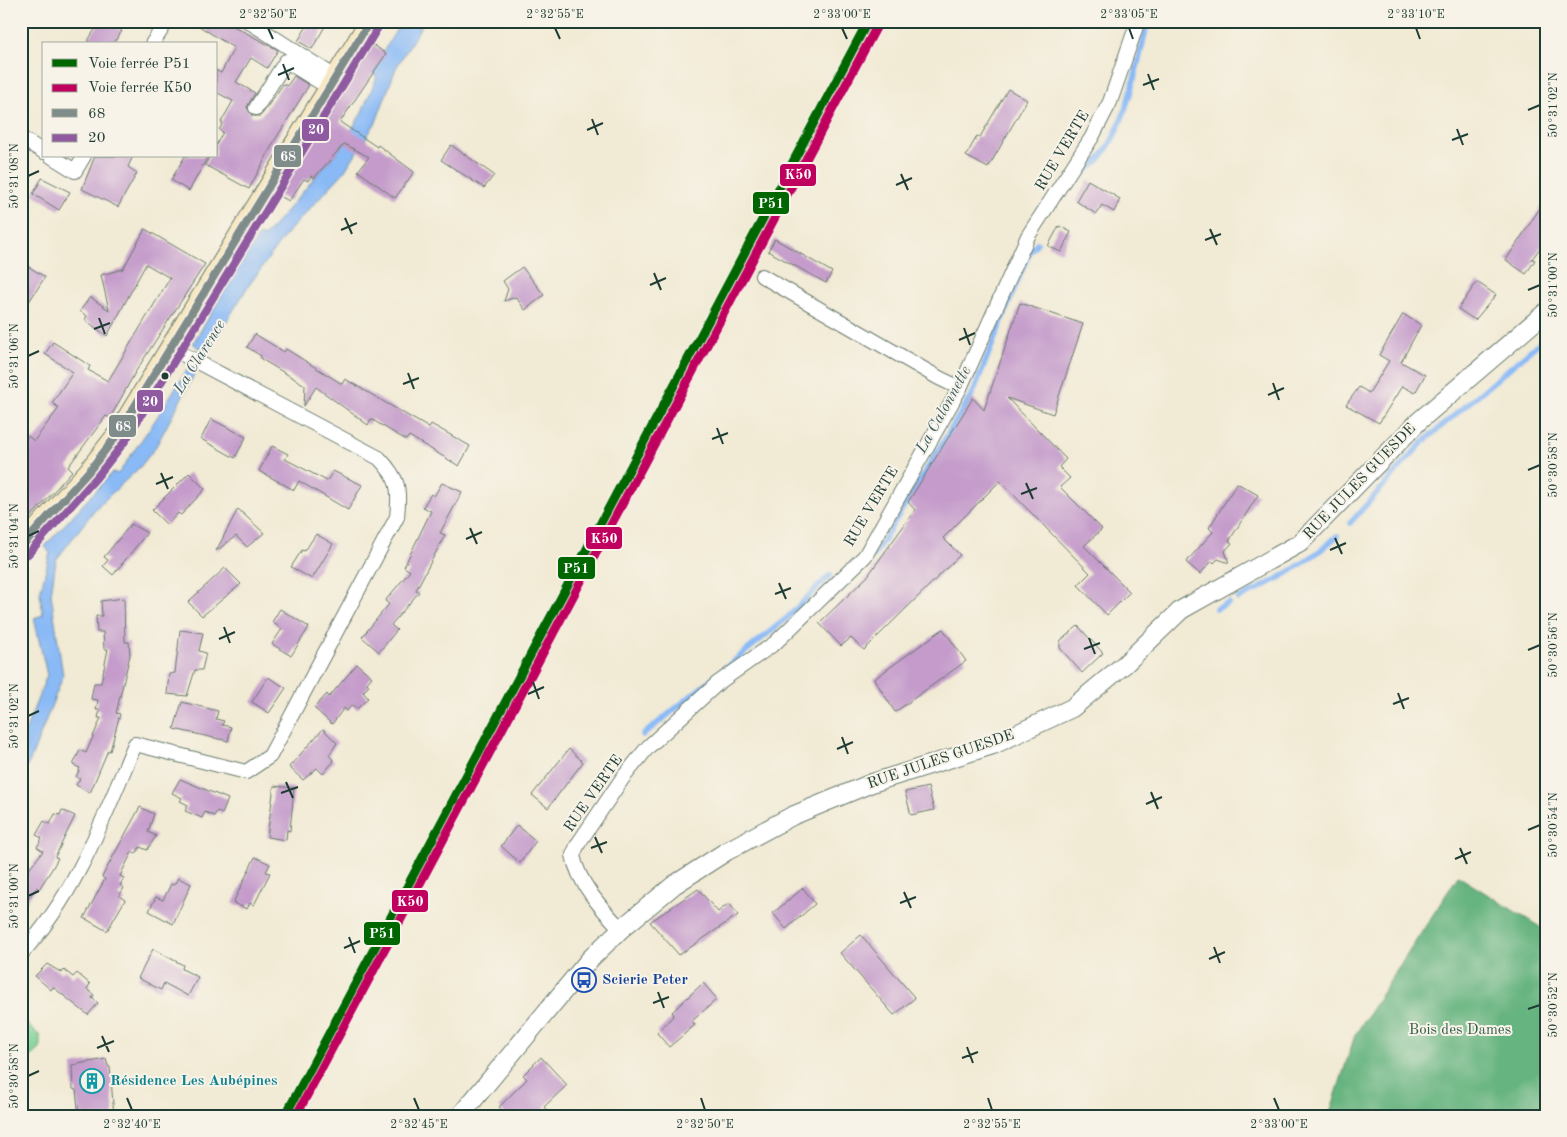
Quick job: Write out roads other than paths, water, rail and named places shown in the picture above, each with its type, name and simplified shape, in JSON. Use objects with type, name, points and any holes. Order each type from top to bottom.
[{"type":"main road","points":[[21,547],[89,472],[179,352],[332,82],[370,21]]},
{"type":"street","points":[[153,42],[167,21]]},
{"type":"street","points":[[248,21],[332,82]]},
{"type":"street","name":"RUE VERTE","points":[[621,929],[592,893],[574,863],[573,855],[586,832],[622,779],[648,747],[718,684],[775,643],[865,556],[960,388],[1028,236],[1087,147],[1110,102],[1138,21]]},
{"type":"street","points":[[256,108],[286,61],[332,82]]},
{"type":"street","points":[[21,138],[42,151]]},
{"type":"street","points":[[54,158],[75,171],[83,158]]},
{"type":"street","points":[[762,276],[939,378],[960,388]]},
{"type":"street","name":"RUE JULES GUESDE","points":[[460,1116],[575,976],[621,929],[674,885],[727,851],[792,816],[872,783],[993,745],[1072,708],[1125,664],[1181,610],[1300,542],[1419,421],[1546,312]]},
{"type":"street","points":[[21,954],[59,904],[85,860],[135,744],[246,772],[270,756],[397,517],[400,493],[394,474],[379,458],[179,352]]},
{"type":"water","name":"La Clarence","points":[[402,21],[424,21],[396,68],[376,122],[344,172],[286,234],[247,288],[195,373],[155,448],[140,467],[95,509],[56,560],[51,594],[63,676],[30,761],[21,777],[21,742],[47,675],[34,618],[43,615],[40,593],[50,553],[45,546],[113,472],[118,474],[154,422],[200,349],[193,343],[259,235],[264,237],[342,146],[361,114],[377,77],[373,74],[385,54],[383,52]]},
{"type":"waterway","name":"La Calonnette","points":[[1084,172],[1098,161],[1119,126],[1127,104],[1148,21]]},
{"type":"waterway","name":"La Calonnette","points":[[873,557],[973,393],[1029,253],[1037,243]]},
{"type":"waterway","points":[[1350,523],[1423,442],[1546,337]]},
{"type":"waterway","points":[[1238,599],[1290,572],[1337,536]]},
{"type":"waterway","name":"La Calonnette","points":[[643,735],[788,617],[830,575]]},
{"type":"waterway","points":[[1216,609],[1229,603]]},
{"type":"rail line","name":"P51","points":[[285,1116],[868,21]]},
{"type":"rail line","name":"K50","points":[[296,1116],[877,26]]},
{"type":"place","name":"Scierie Peter","points":[[584,980]]},
{"type":"place","name":"Résidence Les Aubépines","points":[[92,1081]]},
{"type":"park label","name":"Bois des Dames","points":[[1460,1030]]}]
